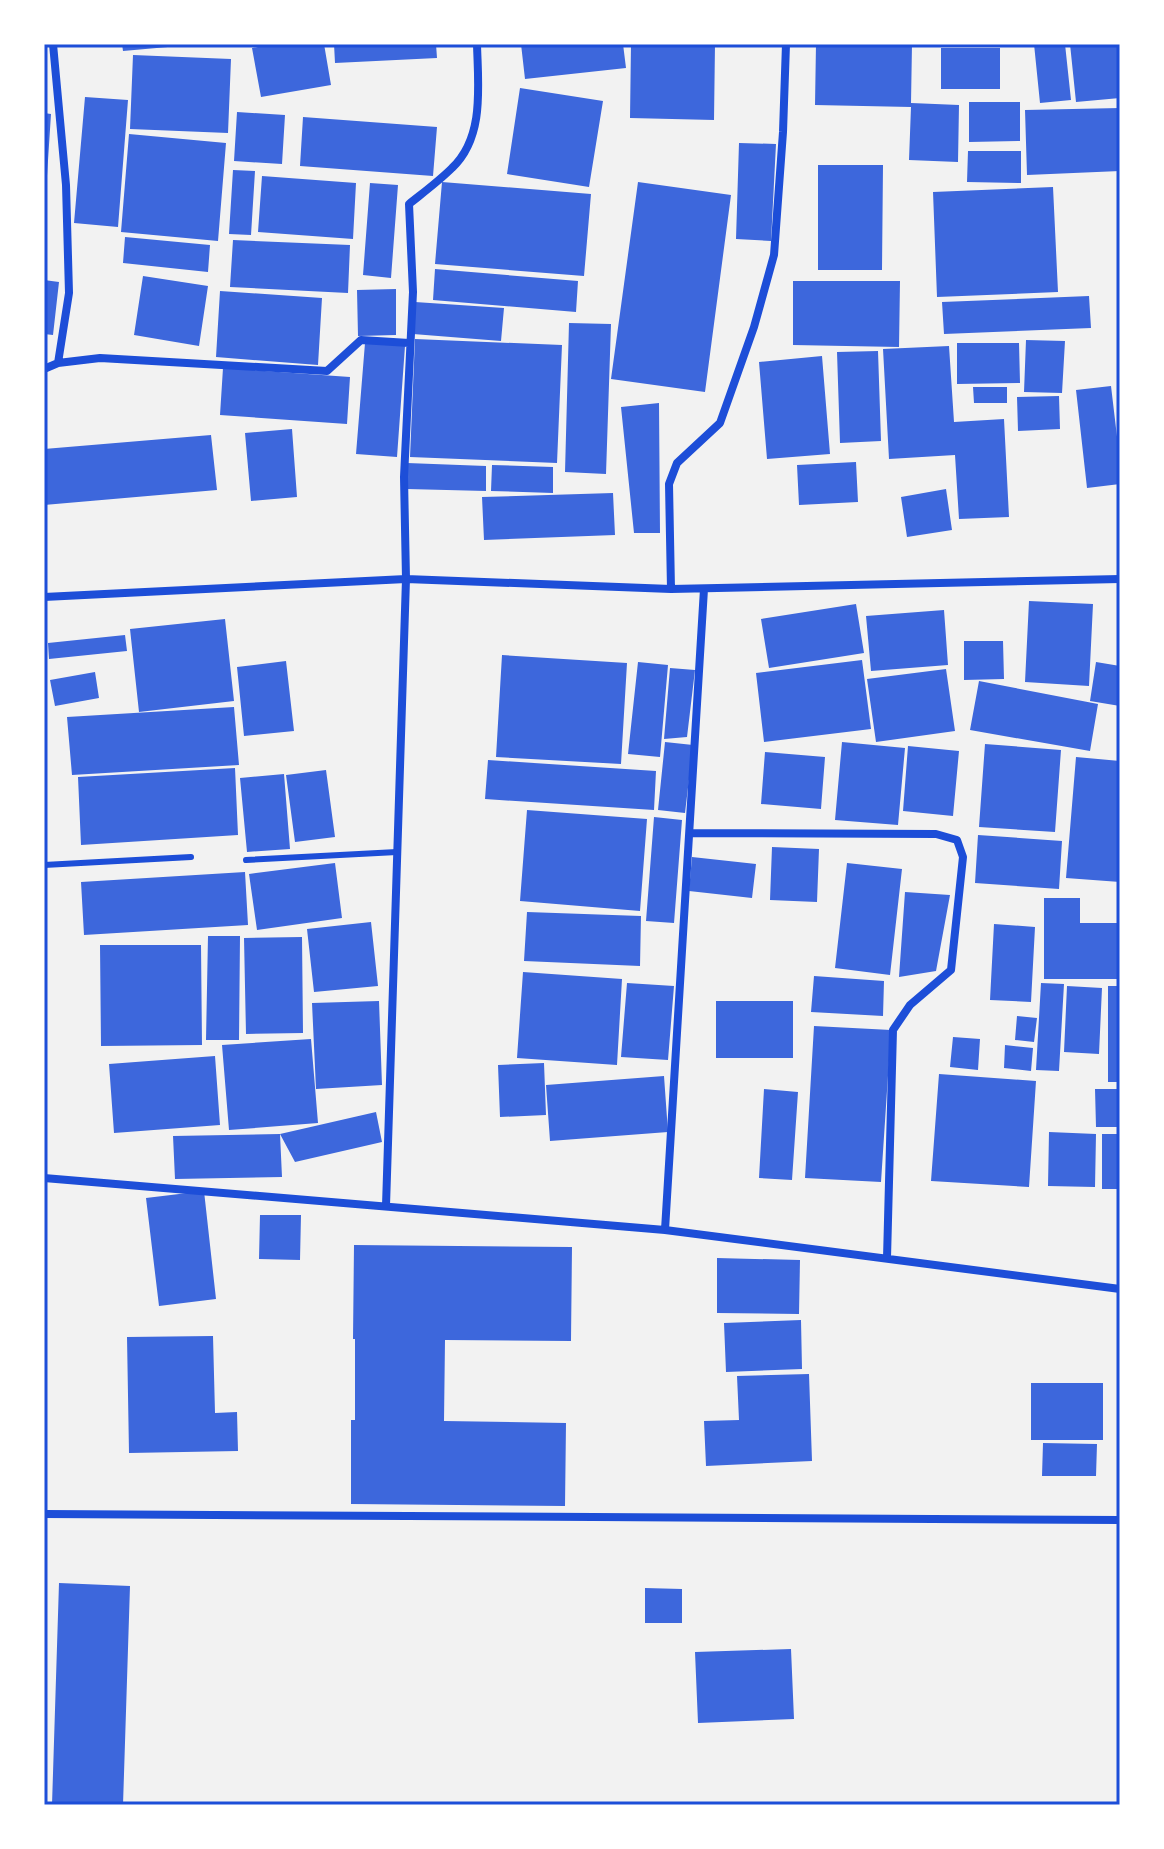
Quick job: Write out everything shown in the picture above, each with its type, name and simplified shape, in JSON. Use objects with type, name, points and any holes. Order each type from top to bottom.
[{"type":"street","points":[[53,44],[66,185],[69,293],[58,363]]},
{"type":"street","points":[[386,1206],[406,579],[404,477],[413,292],[409,204],[455,166],[471,140],[478,103],[477,44]]},
{"type":"street","points":[[671,589],[669,484],[677,463],[720,423],[754,327],[774,255],[786,44]]},
{"type":"street","points":[[44,369],[58,363],[100,358],[327,371],[361,340],[409,343]]},
{"type":"street","points":[[44,597],[406,579],[671,589],[1120,579]]},
{"type":"street","points":[[665,1230],[704,589]]},
{"type":"street","points":[[690,833],[936,834],[957,840],[963,857],[951,970],[910,1005],[893,1030],[887,1258]]},
{"type":"street","points":[[44,1178],[665,1230],[1120,1289]]},
{"type":"street","points":[[44,1514],[1120,1520]]},
{"type":"lane","points":[[246,860],[397,852]]},
{"type":"lane","points":[[44,865],[191,857]]},
{"type":"building","points":[[122,44],[179,44],[179,46],[123,51]]},
{"type":"building","points":[[274,44],[324,44],[331,85],[261,97],[252,48]]},
{"type":"building","points":[[334,44],[436,44],[437,58],[335,63]]},
{"type":"building","points":[[521,44],[623,44],[626,68],[525,79]]},
{"type":"building","points":[[631,44],[715,44],[714,120],[630,118]]},
{"type":"building","points":[[816,44],[912,44],[911,103],[959,105],[958,162],[909,160],[911,107],[815,105]]},
{"type":"building","points":[[1034,44],[1065,44],[1071,100],[1040,103]]},
{"type":"building","points":[[1070,44],[1120,44],[1120,98],[1076,102]]},
{"type":"building","points":[[941,48],[1000,48],[1000,89],[941,89]]},
{"type":"building","points":[[133,55],[231,59],[228,133],[130,129]]},
{"type":"building","points":[[520,88],[603,101],[589,187],[507,174]]},
{"type":"building","points":[[85,97],[128,100],[118,227],[74,223]]},
{"type":"building","points":[[969,102],[1020,102],[1020,141],[969,142]]},
{"type":"building","points":[[1120,108],[1120,171],[1027,175],[1025,110]]},
{"type":"building","points":[[237,112],[285,115],[282,164],[234,161]]},
{"type":"building","points":[[44,113],[51,114],[46,191],[44,191]]},
{"type":"building","points":[[303,117],[437,127],[433,176],[300,166]]},
{"type":"building","points":[[129,134],[226,143],[218,241],[121,232]]},
{"type":"building","points":[[739,143],[776,144],[771,241],[736,239]]},
{"type":"building","points":[[968,151],[1021,151],[1021,183],[967,182]]},
{"type":"building","points":[[818,165],[883,165],[882,270],[818,270]]},
{"type":"building","points":[[233,170],[255,171],[251,235],[229,234]]},
{"type":"building","points":[[262,176],[356,183],[353,239],[258,232]]},
{"type":"building","points":[[442,182],[591,194],[584,276],[435,264]]},
{"type":"building","points":[[638,182],[731,195],[705,392],[611,379]]},
{"type":"building","points":[[370,183],[398,185],[391,278],[363,275]]},
{"type":"building","points":[[1053,187],[1058,292],[937,297],[933,192]]},
{"type":"building","points":[[125,237],[210,245],[208,272],[123,263]]},
{"type":"building","points":[[233,240],[350,245],[348,293],[230,287]]},
{"type":"building","points":[[435,269],[578,281],[576,312],[433,300]]},
{"type":"building","points":[[143,276],[208,286],[199,346],[134,335]]},
{"type":"building","points":[[44,280],[59,282],[53,335],[44,334]]},
{"type":"building","points":[[793,281],[900,281],[899,347],[793,345]]},
{"type":"building","points":[[396,289],[396,335],[358,336],[357,290]]},
{"type":"building","points":[[220,291],[322,298],[318,365],[216,357]]},
{"type":"building","points":[[1089,296],[1091,328],[944,334],[942,302]]},
{"type":"building","points":[[415,302],[504,308],[501,341],[413,334]]},
{"type":"building","points":[[569,323],[611,324],[606,474],[565,472]]},
{"type":"building","points":[[415,339],[562,345],[557,463],[410,457]]},
{"type":"building","points":[[1026,340],[1065,341],[1062,393],[1024,392]]},
{"type":"building","points":[[365,343],[405,346],[397,457],[356,454]]},
{"type":"building","points":[[957,343],[1019,343],[1020,383],[957,384]]},
{"type":"building","points":[[949,346],[954,422],[1004,419],[1009,517],[959,519],[955,455],[889,459],[883,349]]},
{"type":"building","points":[[878,351],[881,441],[840,443],[837,352]]},
{"type":"building","points":[[822,356],[830,454],[767,459],[759,362]]},
{"type":"building","points":[[223,368],[350,377],[347,424],[220,415]]},
{"type":"building","points":[[1111,386],[1120,484],[1087,488],[1076,390]]},
{"type":"building","points":[[973,387],[1007,387],[1007,403],[974,403]]},
{"type":"building","points":[[1059,396],[1060,429],[1018,431],[1017,397]]},
{"type":"building","points":[[659,403],[660,533],[634,533],[621,407]]},
{"type":"building","points":[[292,429],[297,497],[251,501],[245,433]]},
{"type":"building","points":[[211,435],[217,490],[44,505],[44,449]]},
{"type":"building","points":[[856,462],[858,502],[799,505],[797,465]]},
{"type":"building","points":[[407,463],[486,466],[486,491],[407,489]]},
{"type":"building","points":[[492,465],[553,467],[553,493],[491,491]]},
{"type":"building","points":[[946,489],[952,530],[907,537],[901,497]]},
{"type":"building","points":[[613,493],[615,535],[484,540],[482,497]]},
{"type":"building","points":[[1029,601],[1093,604],[1089,686],[1025,682]]},
{"type":"building","points":[[856,604],[864,653],[769,668],[761,619]]},
{"type":"building","points":[[944,610],[948,665],[871,671],[866,616]]},
{"type":"building","points":[[225,619],[234,701],[139,712],[130,629]]},
{"type":"building","points":[[125,635],[127,651],[49,659],[48,643]]},
{"type":"building","points":[[964,641],[1003,641],[1004,679],[964,680]]},
{"type":"building","points":[[502,655],[627,663],[621,764],[496,757]]},
{"type":"building","points":[[862,660],[871,729],[764,742],[756,673]]},
{"type":"building","points":[[286,661],[294,731],[244,736],[237,667]]},
{"type":"building","points":[[638,662],[668,665],[660,757],[628,754]]},
{"type":"building","points":[[1096,662],[1120,666],[1120,706],[1090,701]]},
{"type":"building","points":[[670,668],[695,670],[687,737],[664,739]]},
{"type":"building","points":[[946,669],[955,731],[876,742],[867,679]]},
{"type":"building","points":[[95,672],[99,698],[55,706],[50,680]]},
{"type":"building","points":[[979,681],[1098,704],[1090,751],[970,730]]},
{"type":"building","points":[[234,707],[239,765],[72,775],[67,717]]},
{"type":"building","points":[[665,742],[693,745],[685,813],[658,810]]},
{"type":"building","points":[[842,742],[905,748],[898,825],[835,820]]},
{"type":"building","points":[[985,744],[1061,750],[1055,832],[979,827]]},
{"type":"building","points":[[908,746],[959,751],[953,816],[903,811]]},
{"type":"building","points":[[765,752],[825,757],[821,809],[761,804]]},
{"type":"building","points":[[1076,757],[1120,761],[1120,882],[1066,878]]},
{"type":"building","points":[[488,760],[656,771],[654,810],[485,799]]},
{"type":"building","points":[[235,768],[238,835],[81,845],[78,777]]},
{"type":"building","points":[[326,770],[335,837],[295,842],[286,775]]},
{"type":"building","points":[[284,774],[290,849],[247,852],[240,778]]},
{"type":"building","points":[[527,810],[647,819],[640,911],[520,901]]},
{"type":"building","points":[[654,817],[682,820],[674,923],[646,921]]},
{"type":"building","points":[[978,835],[1062,841],[1059,889],[975,883]]},
{"type":"building","points":[[772,847],[819,849],[817,902],[770,900]]},
{"type":"building","points":[[692,857],[756,864],[752,898],[689,891]]},
{"type":"building","points":[[335,863],[342,918],[257,930],[249,874]]},
{"type":"building","points":[[847,863],[902,869],[890,975],[835,968]]},
{"type":"building","points":[[245,872],[248,925],[84,935],[81,882]]},
{"type":"building","points":[[905,892],[950,895],[936,971],[899,977]]},
{"type":"building","points":[[1044,898],[1080,898],[1080,923],[1120,923],[1120,979],[1044,979]]},
{"type":"building","points":[[527,912],[641,916],[640,966],[524,961]]},
{"type":"building","points":[[371,922],[378,986],[314,992],[307,929]]},
{"type":"building","points":[[994,924],[1035,927],[1031,1002],[990,1000]]},
{"type":"building","points":[[208,936],[240,936],[239,1040],[206,1040]]},
{"type":"building","points":[[302,937],[303,1033],[246,1034],[244,938]]},
{"type":"building","points":[[100,945],[201,945],[202,1045],[101,1046]]},
{"type":"building","points":[[523,972],[622,979],[617,1065],[517,1058]]},
{"type":"building","points":[[814,976],[884,981],[883,1016],[811,1012]]},
{"type":"building","points":[[627,983],[674,986],[668,1060],[621,1057]]},
{"type":"building","points":[[1041,983],[1064,984],[1059,1071],[1036,1070]]},
{"type":"building","points":[[1067,986],[1102,988],[1099,1054],[1064,1052]]},
{"type":"building","points":[[1108,986],[1120,986],[1120,1082],[1108,1082]]},
{"type":"building","points":[[379,1001],[382,1085],[316,1089],[312,1003]]},
{"type":"building","points":[[716,1001],[793,1001],[793,1058],[716,1058]]},
{"type":"building","points":[[1017,1016],[1037,1018],[1034,1042],[1015,1040]]},
{"type":"building","points":[[814,1026],[891,1030],[881,1182],[805,1178]]},
{"type":"building","points":[[953,1037],[980,1039],[978,1070],[950,1067]]},
{"type":"building","points":[[311,1039],[318,1123],[229,1130],[222,1045]]},
{"type":"building","points":[[1005,1045],[1033,1048],[1031,1071],[1004,1068]]},
{"type":"building","points":[[215,1056],[220,1125],[114,1133],[109,1064]]},
{"type":"building","points":[[544,1063],[546,1115],[500,1117],[498,1065]]},
{"type":"building","points":[[939,1074],[1036,1081],[1029,1187],[931,1181]]},
{"type":"building","points":[[664,1076],[668,1132],[550,1141],[546,1085]]},
{"type":"building","points":[[764,1089],[798,1092],[792,1180],[759,1178]]},
{"type":"building","points":[[1095,1089],[1120,1089],[1120,1127],[1096,1127]]},
{"type":"building","points":[[376,1112],[382,1142],[295,1162],[280,1134]]},
{"type":"building","points":[[1049,1132],[1096,1134],[1095,1187],[1048,1186]]},
{"type":"building","points":[[280,1134],[282,1177],[175,1179],[173,1136]]},
{"type":"building","points":[[1102,1134],[1120,1134],[1120,1189],[1102,1189]]},
{"type":"building","points":[[204,1191],[216,1299],[159,1306],[146,1198]]},
{"type":"building","points":[[260,1215],[301,1215],[300,1260],[259,1259]]},
{"type":"building","points":[[354,1245],[572,1247],[571,1341],[445,1340],[444,1421],[566,1423],[565,1506],[351,1504],[351,1420],[355,1420]]},
{"type":"building","points":[[717,1258],[800,1260],[799,1314],[717,1313]]},
{"type":"building","points":[[801,1320],[802,1369],[726,1372],[724,1323]]},
{"type":"building","points":[[213,1336],[215,1413],[237,1412],[238,1451],[129,1453],[127,1337]]},
{"type":"building","points":[[809,1374],[812,1461],[706,1466],[704,1421],[739,1420],[737,1376]]},
{"type":"building","points":[[1031,1383],[1103,1383],[1103,1440],[1031,1440]]},
{"type":"building","points":[[1043,1443],[1097,1444],[1096,1476],[1042,1476]]},
{"type":"building","points":[[59,1583],[130,1586],[123,1805],[52,1805]]},
{"type":"building","points":[[645,1588],[682,1589],[682,1623],[645,1623]]},
{"type":"building","points":[[791,1649],[794,1719],[698,1723],[695,1652]]}]
